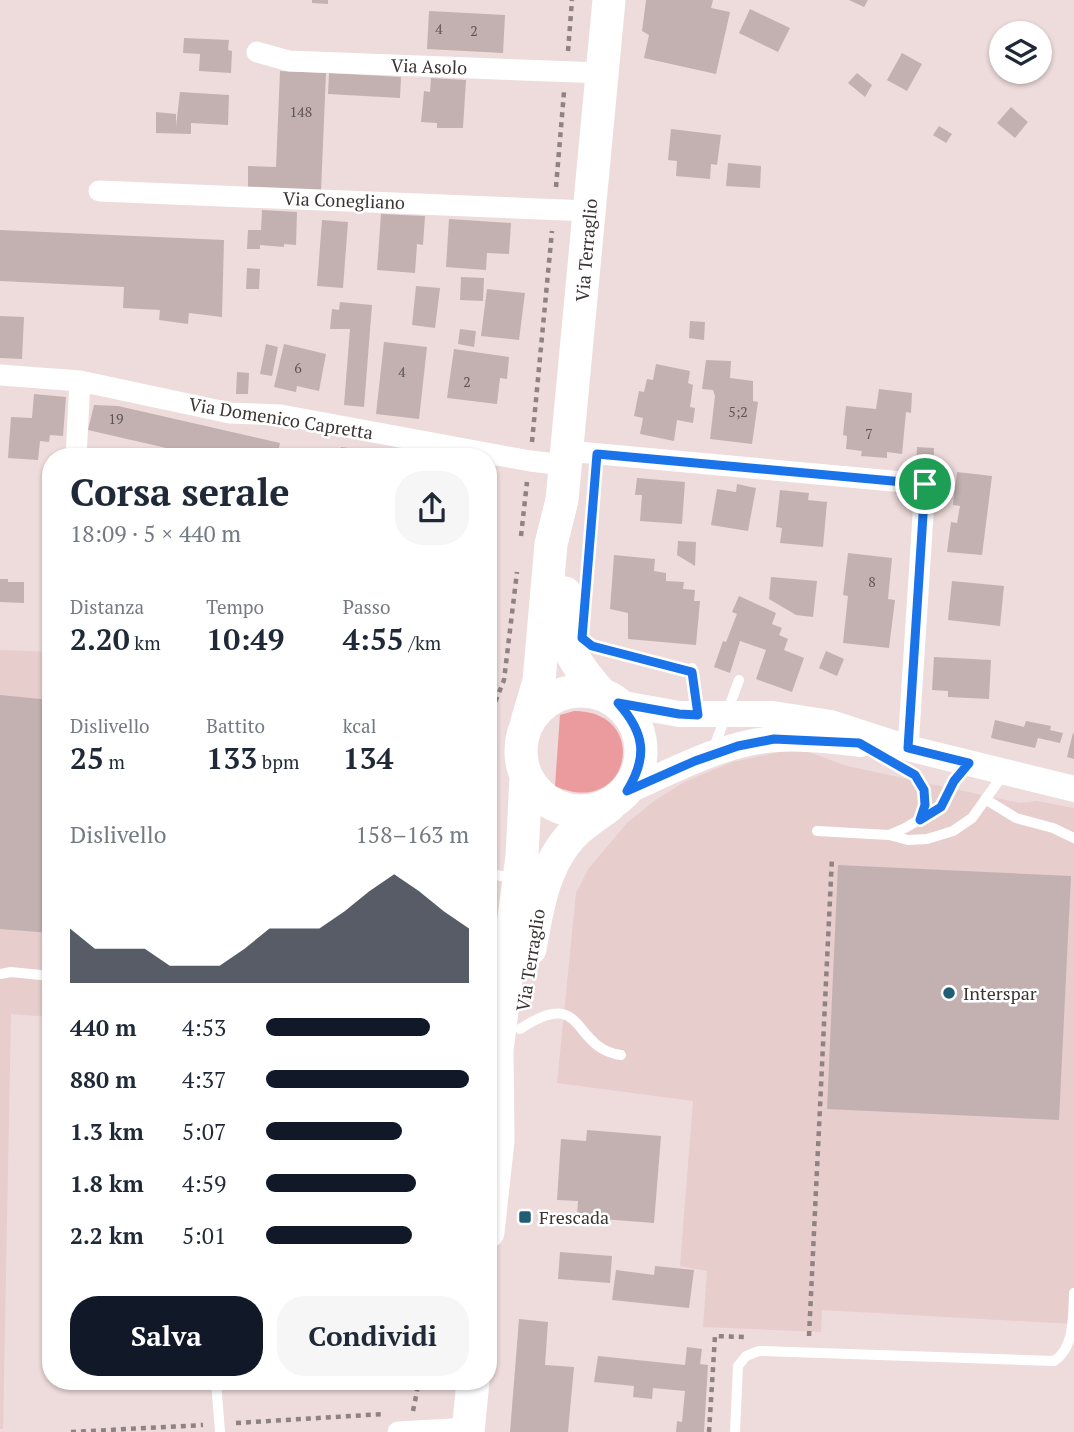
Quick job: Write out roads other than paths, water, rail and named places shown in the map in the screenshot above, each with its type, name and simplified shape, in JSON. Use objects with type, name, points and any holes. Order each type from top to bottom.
[{"type":"main road","name":"Via Terraglio","points":[[527,722],[539,681],[551,544],[576,456],[589,211],[609,0]]},
{"type":"main road","name":"Via Terraglio","points":[[562,500],[569,543],[563,616],[566,646],[577,666],[610,699]]},
{"type":"main road","points":[[584,691],[610,699],[631,718],[639,734],[641,754],[637,774],[619,797],[592,810],[572,811],[553,806],[537,794],[526,777],[520,750],[527,722],[537,709],[559,695],[584,691]]},
{"type":"main road","name":"Via Terraglio","points":[[498,1141],[497,1050],[503,876],[525,823],[526,777]]},
{"type":"main road","name":"Via Terraglio","points":[[497,1150],[520,1029],[536,914],[546,879],[561,849],[575,832],[619,797]]},
{"type":"main road","points":[[468,1430],[472,1390]]},
{"type":"street","name":"Via Asolo","points":[[257,52],[289,61],[602,73]]},
{"type":"street","name":"Via Conegliano","points":[[99,191],[589,211]]},
{"type":"street","name":"Via Domenico Capretta","points":[[0,375],[80,381],[230,412],[281,415],[460,448]]},
{"type":"street","points":[[76,448],[80,381]]},
{"type":"street","name":"Via Domenico Capretta","points":[[497,455],[530,461],[576,456],[925,484],[908,748]]},
{"type":"street","points":[[610,699],[679,714],[773,714],[831,723],[908,748],[1074,789]]},
{"type":"street","points":[[619,797],[711,756],[738,746],[774,739],[908,748]]},
{"type":"street","points":[[397,1423],[468,1430]]},
{"type":"lane","points":[[692,670],[698,715]]},
{"type":"lane","points":[[711,756],[739,680]]},
{"type":"lane","points":[[859,743],[915,775],[924,790],[925,805],[920,820]]},
{"type":"lane","points":[[890,835],[941,807],[954,781],[969,763]]},
{"type":"lane","points":[[817,831],[890,835],[908,840],[927,839],[953,831],[972,818],[1005,772]]},
{"type":"lane","points":[[985,799],[1016,818],[1053,828],[1074,838]]},
{"type":"lane","points":[[0,975],[11,972],[42,975]]},
{"type":"lane","points":[[520,1029],[537,1017],[561,1013],[571,1017],[597,1047],[609,1054],[621,1055]]},
{"type":"lane","points":[[735,1432],[738,1366],[746,1356],[759,1351],[1054,1361],[1065,1355],[1072,1344],[1074,1293]]},
{"type":"lane","points":[[217,1390],[220,1432]]},
{"type":"place","name":"Interspar","points":[[949,993]]},
{"type":"place","name":"Frescada","points":[[525,1217]]}]
